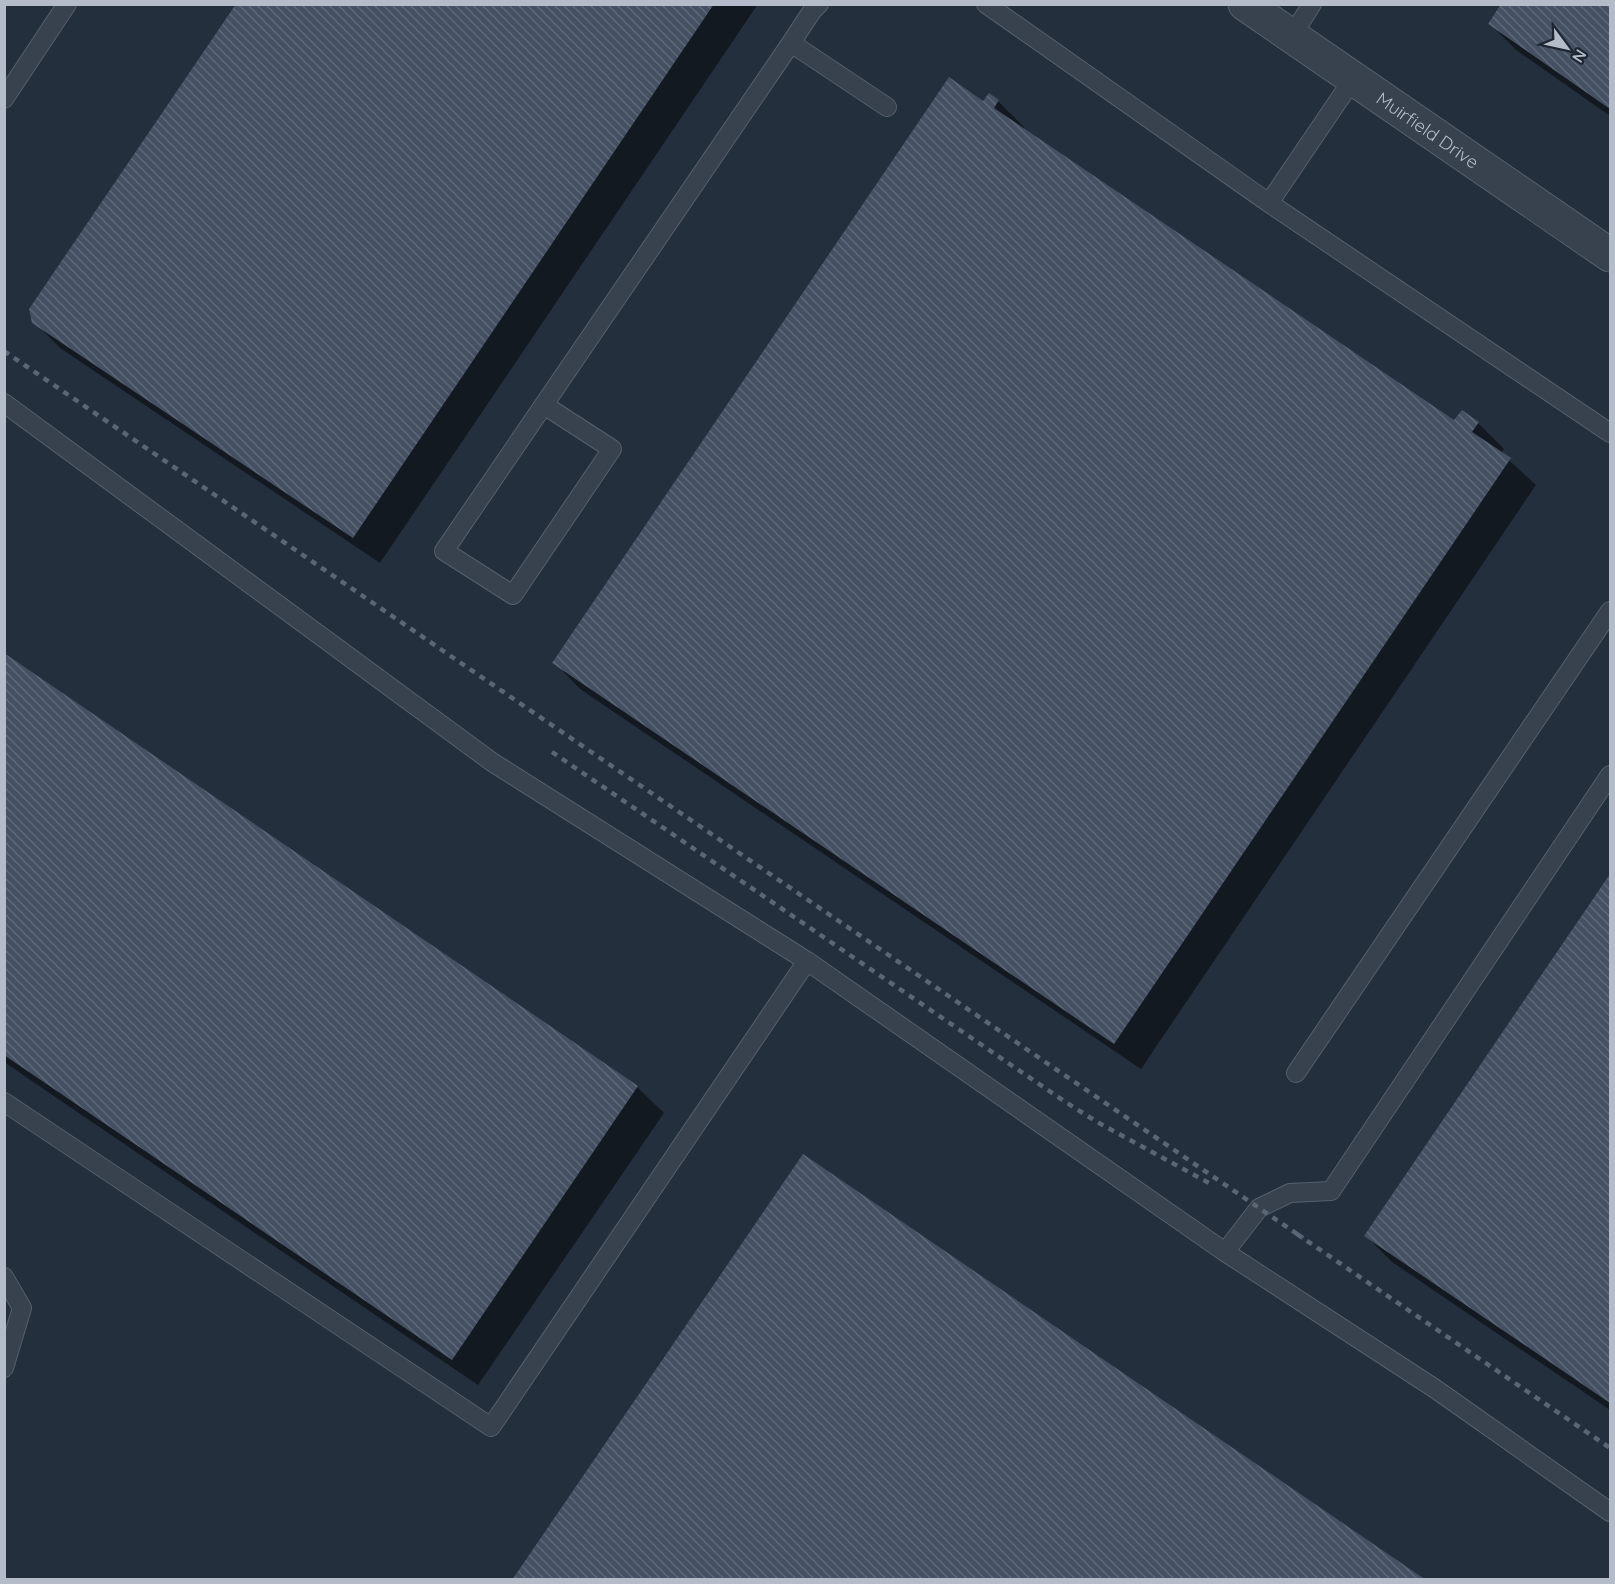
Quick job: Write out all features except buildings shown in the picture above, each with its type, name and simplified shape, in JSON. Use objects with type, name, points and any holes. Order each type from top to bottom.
[{"type":"street","name":"Muirfield Drive","points":[[1245,4],[1611,255]]},
{"type":"lane","points":[[4,99],[67,4]]},
{"type":"lane","points":[[544,405],[612,449],[513,595],[444,551],[812,10],[819,4]]},
{"type":"lane","points":[[986,4],[1269,203],[1611,433]]},
{"type":"lane","points":[[1291,37],[1312,4]]},
{"type":"lane","points":[[791,43],[886,107]]},
{"type":"lane","points":[[1269,203],[1353,80]]},
{"type":"lane","points":[[4,403],[492,762],[807,961],[1225,1252],[1434,1388],[1611,1512]]},
{"type":"lane","points":[[1296,1073],[1611,611]]},
{"type":"lane","points":[[1225,1252],[1259,1208],[1290,1193],[1331,1191],[1611,775]]},
{"type":"lane","points":[[4,1102],[491,1427],[807,961]]},
{"type":"lane","points":[[4,1277],[22,1308],[4,1368]]},
{"type":"railway","points":[[4,351],[1303,1238]]},
{"type":"railway","points":[[552,752],[1064,1101],[1097,1122],[1209,1183]]},
{"type":"railway","points":[[1297,1234],[1610,1448]]}]
